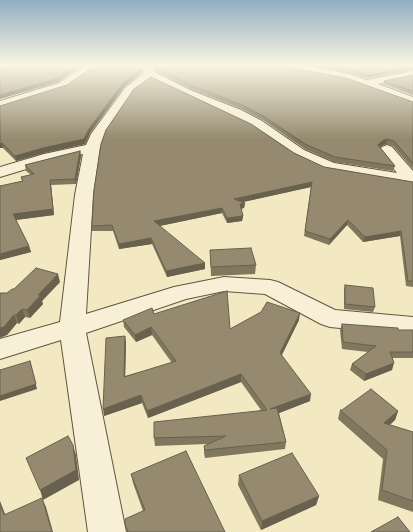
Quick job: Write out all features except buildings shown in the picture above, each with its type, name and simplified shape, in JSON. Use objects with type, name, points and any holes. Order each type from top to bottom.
[{"type":"street","points":[[0,105],[48,90]]},
{"type":"street","points":[[107,532],[72,328],[84,195],[92,148],[98,134],[129,90]]},
{"type":"street","points":[[182,90],[236,113],[257,124],[299,153],[330,167],[412,181]]},
{"type":"street","points":[[384,90],[413,101]]},
{"type":"street","points":[[0,172],[49,157],[92,148]]},
{"type":"street","points":[[387,150],[412,181]]},
{"type":"street","points":[[0,349],[72,328],[182,292],[224,284],[270,287],[330,318],[413,326]]}]
